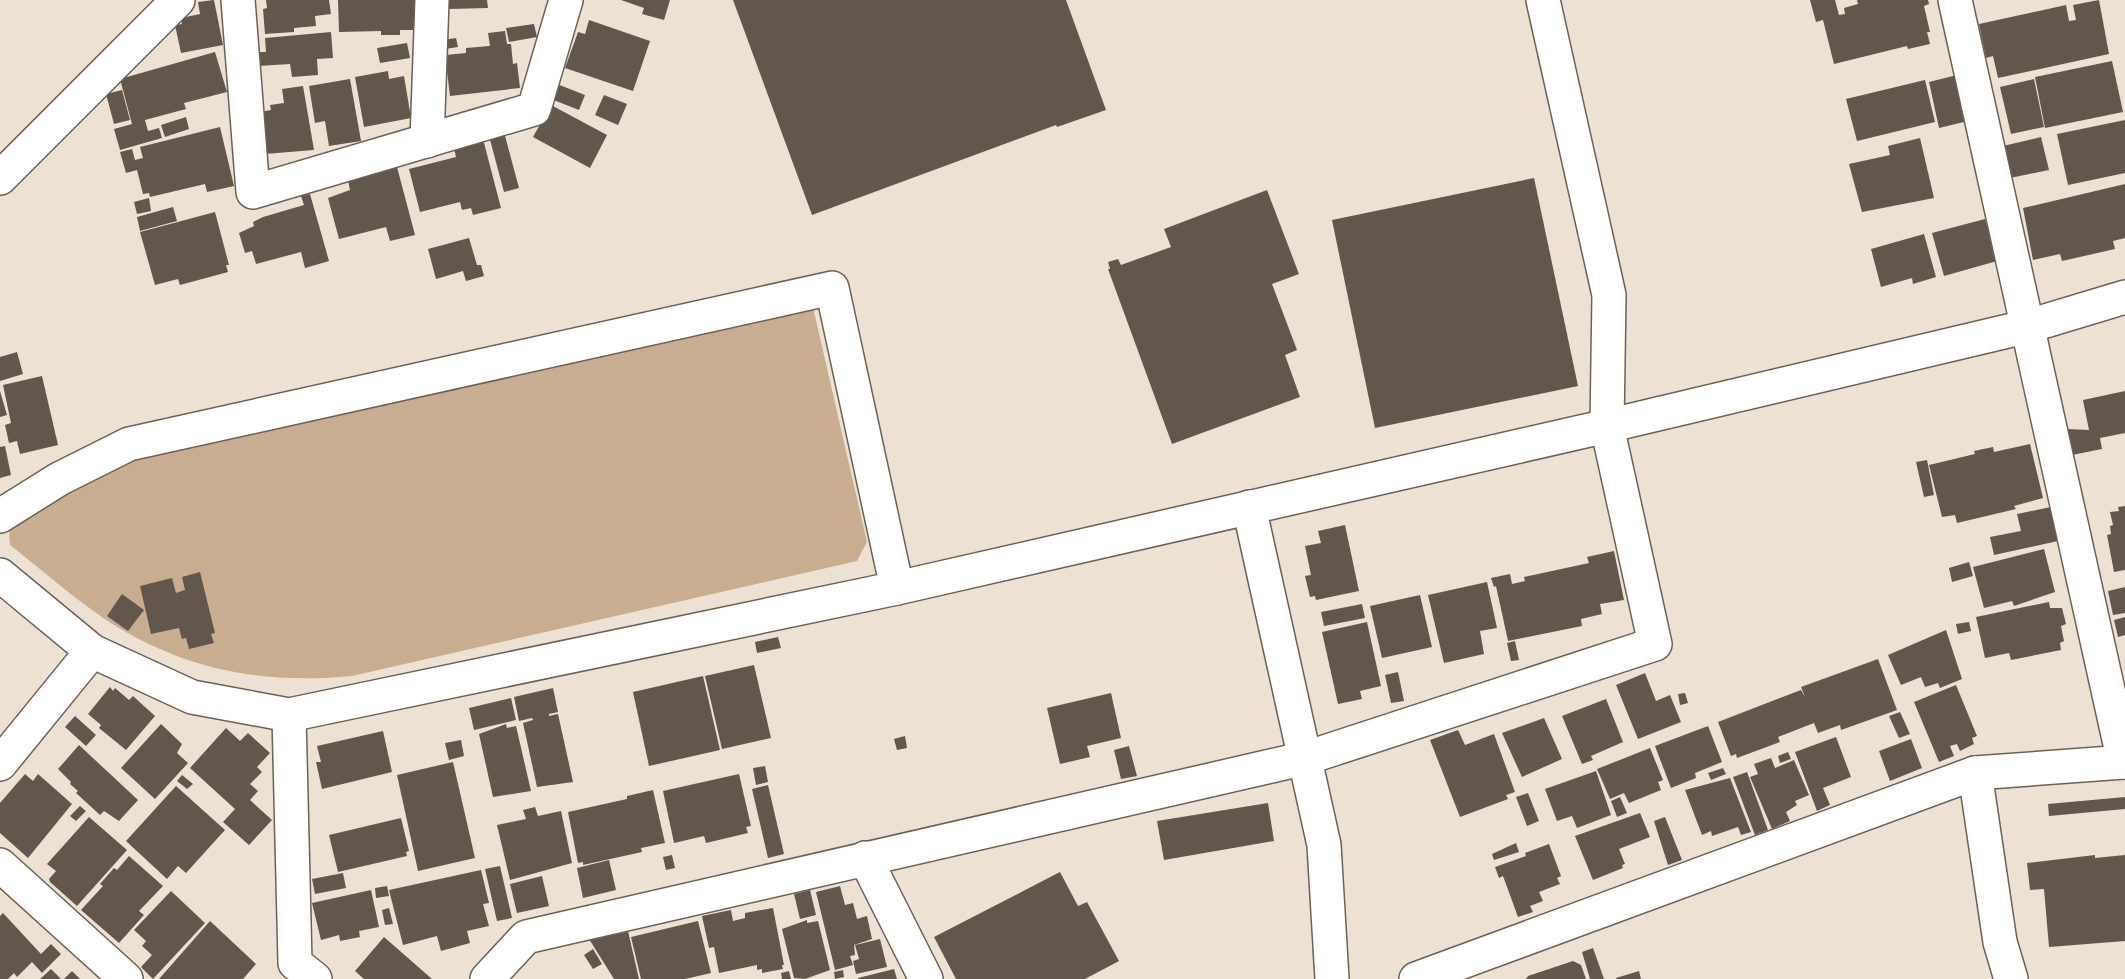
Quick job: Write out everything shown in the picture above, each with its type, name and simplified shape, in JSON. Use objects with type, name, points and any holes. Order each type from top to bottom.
[{"type":"street","points":[[0,178],[178,0]]},
{"type":"street","points":[[238,0],[253,192],[534,109],[566,0]]},
{"type":"street","points":[[427,141],[432,0]]},
{"type":"street","points":[[487,979],[526,937],[1306,758],[1655,644],[1607,426],[1609,295],[1543,0]]},
{"type":"street","points":[[1416,979],[1976,773],[2124,762],[1955,0]]},
{"type":"street","points":[[0,516],[59,479],[129,444],[832,288],[897,588]]},
{"type":"street","points":[[0,575],[92,651],[192,697],[289,715],[897,588],[1607,426],[2029,326],[2125,297]]},
{"type":"street","points":[[1249,507],[1324,846],[1332,979]]},
{"type":"street","points":[[0,764],[92,651]]},
{"type":"street","points":[[289,715],[295,963],[315,979]]},
{"type":"street","points":[[1976,773],[2000,942],[2011,979]]},
{"type":"street","points":[[865,858],[926,979]]},
{"type":"street","points":[[0,865],[126,979]]},
{"type":"shaded area","points":[[812,303],[867,542],[857,561],[352,676],[291,678],[232,672],[203,665],[147,643],[91,609],[10,545],[9,529],[63,493],[130,460]]},
{"type":"building","points":[[214,0],[223,45],[181,53],[175,25],[182,24],[181,18],[200,14],[198,2]]},
{"type":"building","points":[[266,0],[329,0],[331,14],[315,16],[316,26],[294,28],[294,32],[265,34],[263,9],[267,8]]},
{"type":"building","points":[[338,0],[419,0],[414,2],[415,30],[400,30],[400,35],[381,35],[381,31],[339,32]]},
{"type":"building","points":[[449,0],[487,0],[488,8],[449,9]]},
{"type":"building","points":[[621,0],[670,0],[664,20],[642,14],[644,8]]},
{"type":"building","points":[[733,0],[1066,0],[1106,110],[1057,127],[1056,125],[812,215]]},
{"type":"building","points":[[1810,0],[1835,0],[1839,15],[1845,14],[1844,8],[1858,4],[1857,0],[1928,0],[1929,4],[1924,6],[1930,32],[1927,32],[1930,44],[1908,49],[1907,46],[1834,64],[1823,20],[1816,22]]},
{"type":"building","points":[[2099,0],[2109,54],[1998,78],[1993,56],[1986,58],[1979,24],[2066,5],[2069,21],[2076,20],[2073,5]]},
{"type":"building","points":[[589,20],[650,41],[633,91],[565,68],[578,32],[585,34]]},
{"type":"building","points":[[534,24],[537,37],[509,42],[506,28]]},
{"type":"building","points":[[505,31],[507,44],[511,44],[513,64],[517,63],[520,88],[450,96],[445,55],[466,53],[466,48],[490,46],[488,33]]},
{"type":"building","points":[[331,32],[333,58],[317,59],[318,75],[292,77],[290,64],[258,66],[257,52],[266,52],[265,38]]},
{"type":"building","points":[[456,38],[458,47],[445,49],[443,40]]},
{"type":"building","points":[[407,43],[410,58],[380,63],[377,48]]},
{"type":"building","points":[[215,52],[227,92],[184,103],[186,109],[145,120],[148,131],[159,128],[162,138],[120,150],[114,129],[132,124],[120,79]]},
{"type":"building","points":[[2112,61],[2123,112],[2045,128],[2035,77]]},
{"type":"building","points":[[388,71],[389,79],[404,76],[411,118],[364,127],[355,77]]},
{"type":"building","points":[[1957,75],[1968,121],[1939,128],[1929,82]]},
{"type":"building","points":[[350,79],[361,141],[329,146],[325,121],[315,123],[309,86]]},
{"type":"building","points":[[2034,79],[2044,127],[2011,134],[2000,87]]},
{"type":"building","points":[[1925,80],[1935,122],[1857,141],[1846,99]]},
{"type":"building","points":[[557,84],[585,95],[579,110],[551,99]]},
{"type":"building","points":[[303,86],[314,150],[265,154],[260,112],[271,110],[270,105],[284,103],[282,89]]},
{"type":"building","points":[[122,90],[130,120],[114,124],[106,94]]},
{"type":"building","points":[[604,95],[627,104],[618,125],[595,115]]},
{"type":"building","points":[[551,105],[607,135],[590,168],[533,137]]},
{"type":"building","points":[[186,117],[189,129],[165,137],[161,125]]},
{"type":"building","points":[[2125,120],[2125,173],[2068,185],[2057,134]]},
{"type":"building","points":[[220,127],[234,186],[207,192],[205,184],[150,197],[149,193],[143,194],[137,170],[126,173],[120,152],[132,149],[135,160],[143,158],[140,147]]},
{"type":"building","points":[[504,132],[519,188],[504,192],[489,136]]},
{"type":"building","points":[[2041,137],[2049,170],[2010,178],[2003,146]]},
{"type":"building","points":[[1920,138],[1934,198],[1862,212],[1849,164],[1890,155],[1888,146]]},
{"type":"building","points":[[483,139],[501,208],[473,215],[471,208],[462,210],[460,202],[420,212],[409,169],[456,157],[454,148]]},
{"type":"building","points":[[397,167],[415,235],[390,241],[386,227],[339,239],[328,198],[350,190],[348,180]]},
{"type":"building","points":[[1534,178],[1578,386],[1375,428],[1332,220]]},
{"type":"building","points":[[2125,184],[2125,238],[2113,241],[2115,249],[2062,261],[2060,254],[2033,260],[2023,208]]},
{"type":"building","points":[[1267,190],[1299,274],[1272,284],[1297,350],[1285,355],[1300,397],[1172,444],[1108,269],[1110,269],[1108,262],[1118,259],[1121,265],[1171,247],[1164,229]]},
{"type":"building","points":[[310,194],[329,261],[305,268],[301,252],[256,264],[252,251],[245,253],[239,233],[254,226],[253,222],[263,217],[304,205],[301,196]]},
{"type":"building","points":[[149,198],[151,211],[137,214],[134,202]]},
{"type":"building","points":[[173,207],[177,221],[140,231],[137,217]]},
{"type":"building","points":[[215,212],[229,265],[226,265],[228,272],[180,285],[178,279],[155,285],[140,232]]},
{"type":"building","points":[[1985,219],[1997,261],[1944,276],[1932,233]]},
{"type":"building","points":[[1924,234],[1936,277],[1913,284],[1912,278],[1881,287],[1871,249]]},
{"type":"building","points":[[469,238],[477,265],[481,265],[484,276],[466,281],[463,271],[436,279],[428,249]]},
{"type":"building","points":[[17,352],[23,374],[0,381],[0,357]]},
{"type":"building","points":[[42,376],[58,445],[20,454],[17,441],[9,443],[5,425],[11,423],[3,385]]},
{"type":"building","points":[[0,391],[7,415],[0,417]]},
{"type":"building","points":[[2125,391],[2125,433],[2100,438],[2102,449],[2072,455],[2067,429],[2089,430],[2083,400]]},
{"type":"building","points":[[2030,444],[2043,498],[2014,506],[2016,509],[1957,523],[1955,515],[1942,517],[1929,465],[1975,454],[1974,451],[1993,447],[1994,452]]},
{"type":"building","points":[[5,446],[11,475],[0,478],[0,447]]},
{"type":"building","points":[[1927,460],[1934,495],[1924,497],[1916,462]]},
{"type":"building","points":[[2125,506],[2125,570],[2114,572],[2107,535],[2111,534],[2110,526],[2113,525],[2110,512],[2119,511],[2118,507]]},
{"type":"building","points":[[2051,507],[2058,541],[1994,555],[1990,537],[2021,531],[2017,514]]},
{"type":"building","points":[[1345,525],[1359,591],[1316,600],[1315,596],[1310,597],[1305,576],[1311,575],[1305,546],[1321,543],[1318,531]]},
{"type":"building","points":[[2044,549],[2055,592],[2014,606],[2012,601],[1984,608],[1973,567]]},
{"type":"building","points":[[1614,551],[1624,600],[1600,604],[1602,614],[1581,619],[1582,626],[1508,641],[1496,586],[1494,587],[1491,578],[1510,574],[1512,584],[1525,581],[1524,577],[1589,563],[1587,557]]},
{"type":"building","points":[[1969,562],[1973,576],[1952,582],[1949,568]]},
{"type":"building","points":[[200,572],[215,633],[211,634],[214,643],[189,649],[186,638],[182,639],[179,628],[151,634],[140,586],[172,578],[176,593],[185,590],[182,577]]},
{"type":"building","points":[[1487,582],[1497,628],[1480,631],[1484,654],[1444,663],[1428,595]]},
{"type":"building","points":[[2125,587],[2125,613],[2113,615],[2108,591]]},
{"type":"building","points":[[122,594],[144,610],[128,631],[107,616]]},
{"type":"building","points":[[1420,595],[1432,647],[1382,658],[1370,606]]},
{"type":"building","points":[[2049,602],[2050,608],[2062,608],[2066,624],[2061,626],[2064,641],[2060,643],[2061,650],[2011,660],[2009,653],[1985,658],[1976,617]]},
{"type":"building","points":[[1362,604],[1365,618],[1324,626],[1321,612]]},
{"type":"building","points":[[2125,617],[2125,635],[2118,637],[2114,620]]},
{"type":"building","points":[[1367,622],[1381,686],[1360,691],[1362,699],[1338,704],[1322,632]]},
{"type":"building","points":[[1969,622],[1971,631],[1958,634],[1956,624]]},
{"type":"building","points":[[1946,630],[1962,679],[1940,688],[1938,683],[1925,687],[1921,677],[1901,685],[1888,655]]},
{"type":"building","points":[[778,637],[781,648],[757,653],[755,642]]},
{"type":"building","points":[[1515,641],[1519,660],[1511,661],[1507,643]]},
{"type":"building","points":[[1878,659],[1897,710],[1841,730],[1840,725],[1818,733],[1814,723],[1778,737],[1780,742],[1737,758],[1736,754],[1731,756],[1718,722],[1801,690],[1805,697],[1801,687]]},
{"type":"building","points":[[754,665],[771,738],[722,749],[705,676]]},
{"type":"building","points":[[1398,672],[1404,701],[1391,703],[1385,675]]},
{"type":"building","points":[[1645,673],[1656,701],[1670,695],[1681,722],[1638,739],[1616,685]]},
{"type":"building","points":[[703,676],[720,750],[649,766],[633,692]]},
{"type":"building","points":[[1956,685],[1977,736],[1972,738],[1974,744],[1960,751],[1957,744],[1950,746],[1954,756],[1939,762],[1914,702]]},
{"type":"building","points":[[110,687],[113,691],[115,688],[129,700],[133,696],[155,716],[126,750],[99,728],[101,725],[88,714]]},
{"type":"building","points":[[553,688],[558,712],[549,714],[549,716],[558,714],[573,782],[537,787],[523,723],[533,720],[532,718],[519,721],[514,697]]},
{"type":"building","points":[[1111,693],[1121,738],[1087,746],[1090,757],[1060,764],[1047,708]]},
{"type":"building","points":[[1685,693],[1688,703],[1680,705],[1678,694]]},
{"type":"building","points":[[511,698],[516,720],[474,730],[469,708]]},
{"type":"building","points":[[1606,699],[1623,742],[1591,756],[1593,760],[1582,764],[1562,716]]},
{"type":"building","points":[[1900,712],[1910,734],[1899,738],[1889,716]]},
{"type":"building","points":[[75,716],[96,735],[86,746],[65,727]]},
{"type":"building","points":[[1544,718],[1562,759],[1522,777],[1502,733]]},
{"type":"building","points":[[161,724],[182,744],[177,753],[188,763],[155,799],[121,768]]},
{"type":"building","points":[[506,724],[507,728],[516,726],[531,791],[493,797],[479,734]]},
{"type":"building","points":[[1708,726],[1722,762],[1695,773],[1696,778],[1671,788],[1655,746]]},
{"type":"building","points":[[226,728],[240,741],[248,733],[270,753],[257,767],[262,772],[250,784],[258,791],[250,800],[272,820],[249,845],[223,822],[235,809],[190,768]]},
{"type":"building","points":[[1458,730],[1465,745],[1494,734],[1515,792],[1506,795],[1508,799],[1460,817],[1430,740]]},
{"type":"building","points":[[383,731],[392,772],[322,789],[316,762],[321,762],[317,746]]},
{"type":"building","points":[[905,736],[907,748],[897,750],[894,739]]},
{"type":"building","points":[[1836,737],[1851,777],[1823,788],[1830,805],[1817,811],[1795,752]]},
{"type":"building","points":[[1911,739],[1922,768],[1890,781],[1879,751]]},
{"type":"building","points":[[461,740],[464,756],[449,760],[445,743]]},
{"type":"building","points":[[79,745],[138,800],[119,821],[104,811],[100,815],[76,793],[78,791],[58,769]]},
{"type":"building","points":[[1129,746],[1137,776],[1121,779],[1114,750]]},
{"type":"building","points":[[1650,748],[1663,780],[1658,782],[1661,790],[1629,803],[1624,793],[1610,799],[1597,769]]},
{"type":"building","points":[[1788,752],[1791,759],[1780,763],[1778,756]]},
{"type":"building","points":[[1771,758],[1775,768],[1794,760],[1809,795],[1795,801],[1797,805],[1786,812],[1790,821],[1772,829],[1750,777],[1758,774],[1754,764]]},
{"type":"building","points":[[453,762],[475,858],[418,871],[397,775]]},
{"type":"building","points":[[765,766],[768,782],[756,785],[753,768]]},
{"type":"building","points":[[1723,768],[1726,774],[1711,780],[1708,773]]},
{"type":"building","points":[[1596,771],[1611,815],[1577,828],[1572,816],[1557,821],[1545,789]]},
{"type":"building","points":[[1747,772],[1768,830],[1755,835],[1733,777]]},
{"type":"building","points":[[25,774],[33,781],[38,774],[72,804],[28,858],[0,833],[0,803]]},
{"type":"building","points":[[739,774],[751,826],[746,827],[748,833],[706,843],[704,836],[674,843],[663,791]]},
{"type":"building","points":[[182,775],[193,784],[187,789],[177,781]]},
{"type":"building","points":[[1730,778],[1751,832],[1741,835],[1738,827],[1712,836],[1711,831],[1702,835],[1685,790]]},
{"type":"building","points":[[768,785],[784,854],[768,858],[752,789]]},
{"type":"building","points":[[176,786],[225,830],[186,873],[178,866],[167,879],[126,841]]},
{"type":"building","points":[[653,790],[665,843],[641,848],[642,852],[583,865],[583,862],[578,863],[568,812],[627,799],[627,796]]},
{"type":"building","points":[[1528,793],[1539,821],[1527,826],[1516,797]]},
{"type":"building","points":[[1620,797],[1627,813],[1617,817],[1611,801]]},
{"type":"building","points":[[2125,797],[2125,809],[2049,816],[2048,804]]},
{"type":"building","points":[[1268,803],[1274,841],[1164,860],[1157,821]]},
{"type":"building","points":[[80,806],[86,811],[76,821],[70,816]]},
{"type":"building","points":[[535,807],[538,816],[561,811],[572,863],[510,880],[497,825],[526,819],[523,810]]},
{"type":"building","points":[[1640,813],[1650,837],[1619,849],[1625,864],[1622,865],[1623,868],[1593,880],[1575,836]]},
{"type":"building","points":[[89,817],[127,850],[77,906],[50,882],[49,879],[56,871],[47,864]]},
{"type":"building","points":[[1665,817],[1682,860],[1668,865],[1654,821]]},
{"type":"building","points":[[401,818],[409,851],[406,852],[407,856],[338,872],[329,835]]},
{"type":"building","points":[[1516,843],[1519,852],[1494,860],[1492,854]]},
{"type":"building","points":[[1549,844],[1561,876],[1557,878],[1560,884],[1539,892],[1543,901],[1530,906],[1533,912],[1518,917],[1503,876],[1499,878],[1495,867],[1526,856],[1525,853]]},
{"type":"building","points":[[672,855],[675,868],[666,870],[663,857]]},
{"type":"building","points":[[2095,855],[2095,858],[2125,855],[2125,941],[2049,947],[2044,889],[2030,890],[2027,863]]},
{"type":"building","points":[[129,856],[163,886],[139,911],[144,915],[119,943],[81,910],[103,886],[100,884],[114,868],[117,870]]},
{"type":"building","points":[[609,860],[616,890],[583,898],[577,868]]},
{"type":"building","points":[[500,866],[512,918],[497,921],[485,869]]},
{"type":"building","points":[[481,870],[489,903],[483,904],[489,926],[467,931],[470,943],[441,951],[437,936],[403,945],[389,890]]},
{"type":"building","points":[[1060,872],[1078,906],[1087,902],[1119,961],[1085,979],[956,979],[934,937]]},
{"type":"building","points":[[343,873],[346,888],[315,894],[312,879]]},
{"type":"building","points":[[542,876],[549,906],[517,913],[510,884]]},
{"type":"building","points":[[387,886],[389,896],[376,898],[375,888]]},
{"type":"building","points":[[840,886],[845,905],[853,903],[857,919],[867,916],[872,939],[854,945],[855,955],[850,956],[853,965],[835,970],[816,892]]},
{"type":"building","points":[[371,890],[379,927],[359,931],[360,937],[340,941],[339,935],[321,940],[312,903]]},
{"type":"building","points":[[810,890],[816,915],[800,919],[794,894]]},
{"type":"building","points":[[171,891],[205,923],[153,979],[141,967],[152,955],[142,946],[146,941],[134,930]]},
{"type":"building","points":[[389,908],[393,924],[385,925],[382,910]]},
{"type":"building","points":[[773,908],[783,969],[762,973],[762,969],[757,970],[757,965],[719,973],[714,947],[709,948],[702,916],[731,910],[733,921],[745,918],[745,913]]},
{"type":"building","points":[[3,913],[41,954],[51,944],[61,954],[42,973],[32,962],[17,977],[14,973],[8,979],[0,979],[0,916]]},
{"type":"building","points":[[807,920],[807,923],[818,921],[830,970],[805,979],[794,978],[782,929]]},
{"type":"building","points":[[210,921],[256,964],[243,979],[159,979]]},
{"type":"building","points":[[698,921],[711,973],[685,979],[641,979],[631,937]]},
{"type":"building","points":[[628,931],[639,979],[614,979],[589,939]]},
{"type":"building","points":[[384,937],[432,979],[364,979],[355,971]]},
{"type":"building","points":[[880,939],[887,967],[856,974],[853,961],[859,959],[855,945]]},
{"type":"building","points":[[1593,948],[1604,979],[1590,979],[1582,952]]},
{"type":"building","points":[[593,949],[602,964],[593,969],[584,955]]},
{"type":"building","points":[[1573,961],[1581,965],[1586,979],[1526,979],[1528,976]]},
{"type":"building","points":[[51,969],[61,979],[40,979]]},
{"type":"building","points":[[894,969],[897,979],[858,979],[858,978]]},
{"type":"building","points":[[843,970],[844,977],[835,979],[834,972]]},
{"type":"building","points":[[72,971],[80,979],[64,979]]},
{"type":"building","points":[[789,971],[791,979],[782,979],[781,973]]},
{"type":"building","points":[[1639,971],[1641,979],[1616,979],[1616,978]]}]
